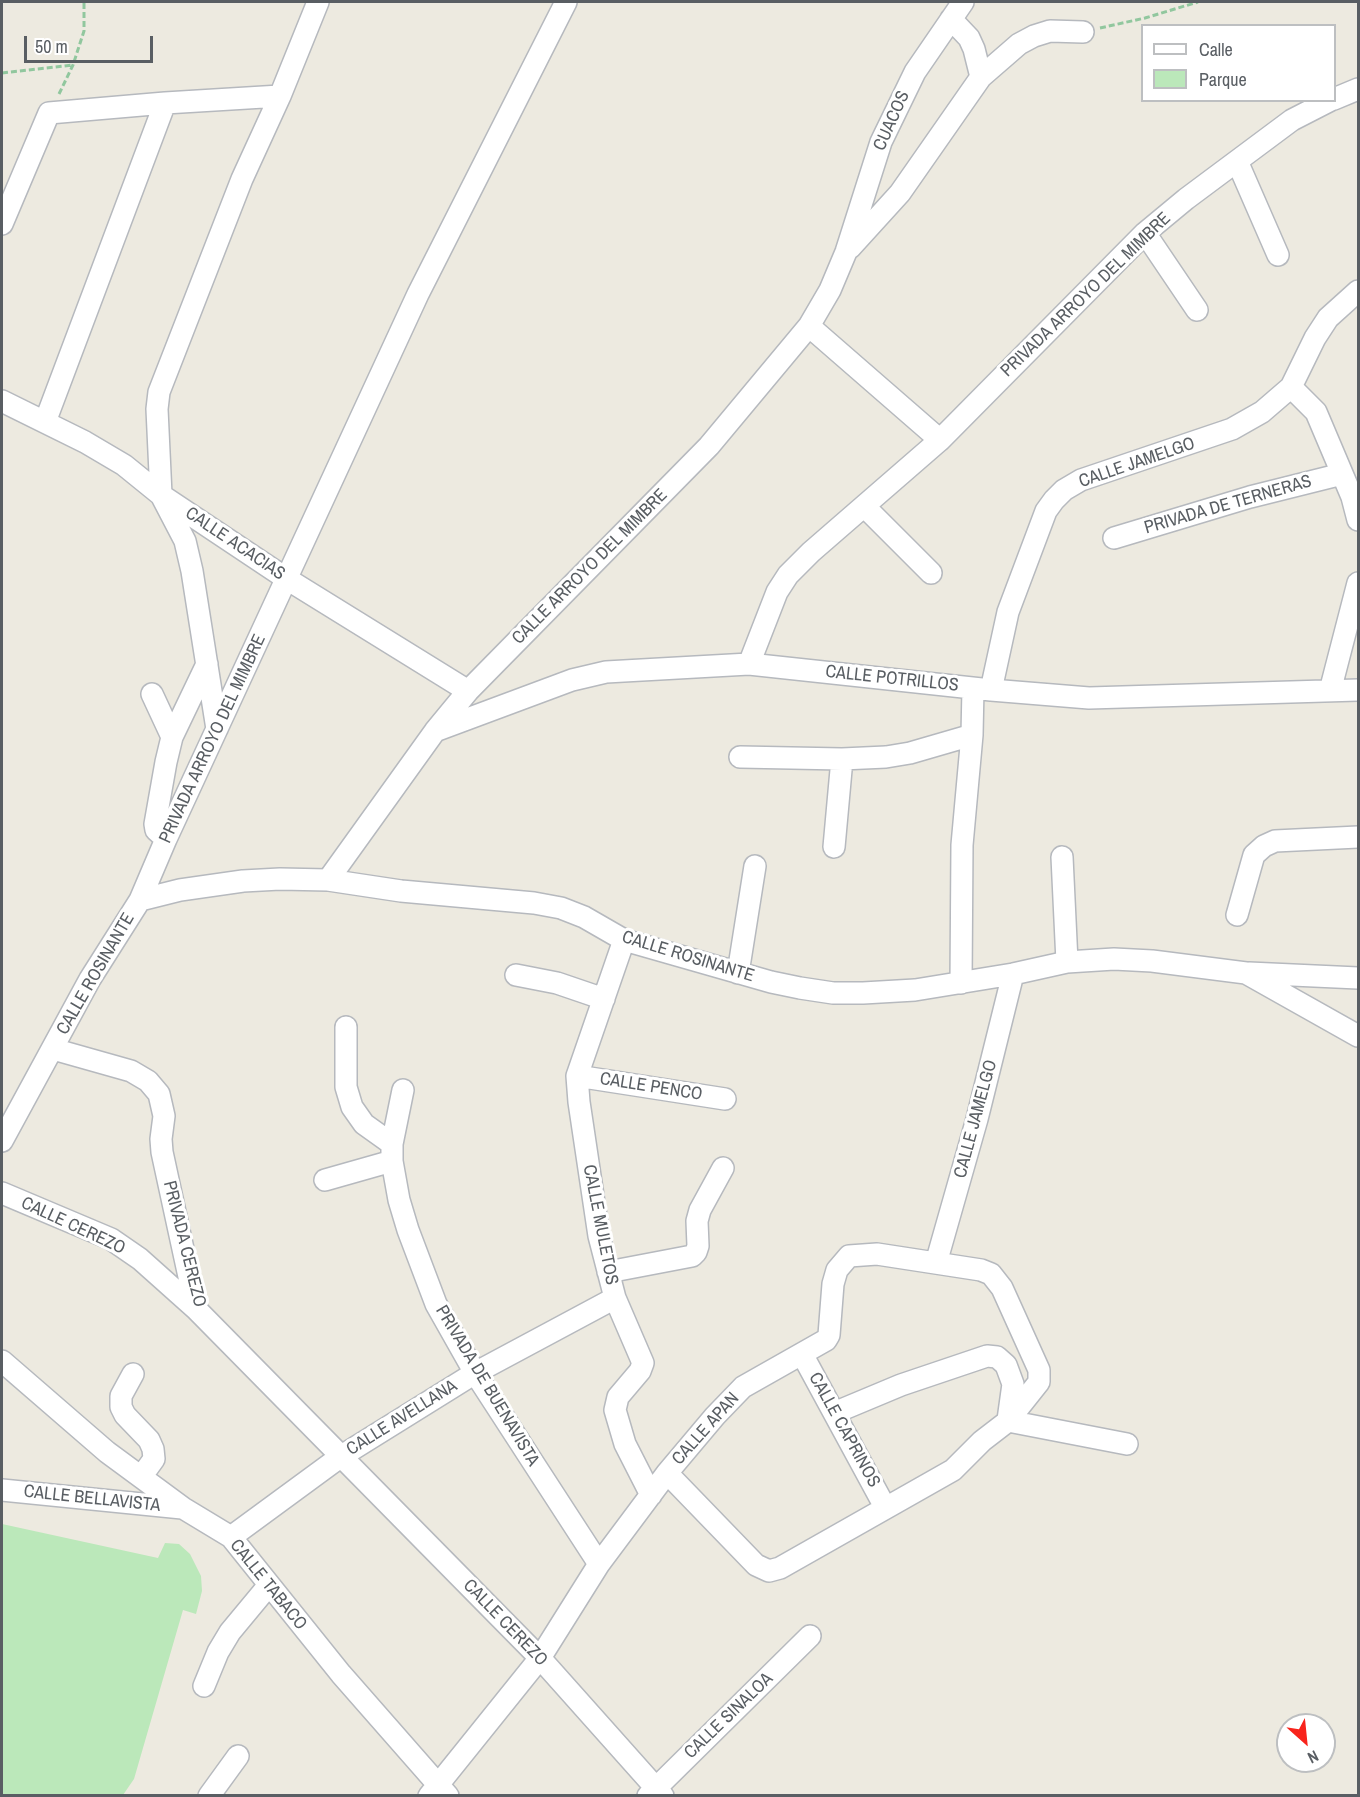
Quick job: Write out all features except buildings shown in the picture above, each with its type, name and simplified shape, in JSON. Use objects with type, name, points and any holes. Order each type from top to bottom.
[{"type":"street","points":[[217,729],[192,571],[184,541],[161,495],[157,409],[159,392],[242,179],[280,96],[318,2]]},
{"type":"street","name":"PRIVADA ARROYO DEL MIMBRE","points":[[140,900],[166,839],[418,294],[566,2]]},
{"type":"street","points":[[957,10],[974,49],[981,77]]},
{"type":"street","name":"CUACOS","points":[[846,252],[881,142],[915,72],[957,10]]},
{"type":"street","points":[[846,252],[900,193],[981,77],[1019,44],[1034,36],[1050,31],[1083,32]]},
{"type":"street","name":"PRIVADA ARROYO DEL MIMBRE","points":[[1336,99],[1359,89]]},
{"type":"street","points":[[2,224],[49,113],[280,96]]},
{"type":"street","name":"PRIVADA ARROYO DEL MIMBRE","points":[[749,664],[777,592],[788,575],[811,552],[940,440],[1145,233],[1186,199],[1292,120],[1329,102]]},
{"type":"street","points":[[45,422],[165,103]]},
{"type":"street","points":[[1237,161],[1278,255]]},
{"type":"street","points":[[1145,233],[1197,310]]},
{"type":"street","name":"CALLE ARROYO DEL MIMBRE","points":[[328,880],[435,731],[468,691],[709,446],[809,326],[830,290],[846,252]]},
{"type":"street","name":"CALLE JAMELGO","points":[[961,983],[962,845],[972,735],[982,689],[1046,511],[1064,490],[1081,480],[1232,429],[1262,412],[1292,387],[1315,338],[1328,318],[1359,291]]},
{"type":"street","points":[[809,326],[940,440]]},
{"type":"street","points":[[1292,387],[1316,412],[1342,474],[1355,495],[1359,520]]},
{"type":"street","name":"CALLE ACACIAS","points":[[2,401],[85,442],[124,465],[161,495],[287,579],[468,691]]},
{"type":"street","name":"PRIVADA DE TERNERAS","points":[[1114,538],[1250,497],[1342,474]]},
{"type":"street","points":[[864,506],[931,573]]},
{"type":"street","points":[[1330,691],[1359,583]]},
{"type":"street","points":[[166,839],[156,830],[154,824],[166,762],[172,737],[207,664]]},
{"type":"street","name":"CALLE POTRILLOS","points":[[435,731],[572,680],[606,672],[749,664],[1089,698],[1359,690]]},
{"type":"street","points":[[152,694],[172,737]]},
{"type":"street","points":[[740,757],[842,759],[886,757],[910,753],[972,735]]},
{"type":"street","points":[[834,847],[842,759]]},
{"type":"street","points":[[1237,915],[1254,855],[1264,846],[1275,841],[1359,837]]},
{"type":"street","points":[[1062,857],[1067,962]]},
{"type":"street","points":[[738,972],[755,866]]},
{"type":"street","name":"CALLE ROSINANTE","points":[[2,1141],[90,979],[140,900],[180,890],[243,881],[328,880],[401,891],[534,903],[561,908],[584,917],[624,940],[800,988],[833,993],[915,990],[1013,974],[1067,962],[1114,959],[1152,961],[1246,973],[1359,1036]]},
{"type":"street","name":"CALLE MULETOS","points":[[624,940],[577,1076],[599,1236],[615,1298],[643,1363],[640,1371],[618,1397],[615,1410],[626,1444],[651,1495]]},
{"type":"street","points":[[1246,973],[1359,978]]},
{"type":"street","name":"CALLE JAMELGO","points":[[936,1263],[977,1119],[1013,974]]},
{"type":"street","points":[[516,975],[557,983],[604,999]]},
{"type":"street","points":[[325,1180],[392,1152],[364,1124],[352,1107],[346,1087],[346,1026]]},
{"type":"street","name":"PRIVADA CEREZO","points":[[53,1049],[131,1071],[148,1081],[159,1094],[164,1116],[162,1152],[196,1309],[340,1457]]},
{"type":"street","name":"CALLE PENCO","points":[[577,1076],[725,1099]]},
{"type":"street","name":"PRIVADA DE BUENAVISTA","points":[[403,1090],[392,1152],[399,1200],[436,1304],[475,1374],[599,1564]]},
{"type":"street","points":[[608,1272],[689,1257],[698,1250],[700,1210],[723,1168]]},
{"type":"street","name":"CALLE CEREZO","points":[[2,1193],[111,1239],[140,1259],[196,1309]]},
{"type":"street","name":"CALLE APAN","points":[[438,1792],[540,1658],[599,1564],[667,1473],[715,1416],[743,1388],[826,1340],[829,1335],[833,1284],[837,1270],[849,1256],[877,1254],[981,1270],[994,1277],[1002,1288],[1039,1370],[1039,1382],[1008,1421]]},
{"type":"street","name":"CALLE AVELLANA","points":[[231,1537],[340,1457],[475,1374],[615,1298]]},
{"type":"street","name":"CALLE CAPRINOS","points":[[802,1354],[885,1507]]},
{"type":"street","points":[[834,1413],[901,1384],[987,1356],[997,1357],[1006,1365],[1013,1384],[1008,1421],[1127,1444]]},
{"type":"street","name":"CALLE TABACO","points":[[2,1361],[107,1452],[183,1508],[231,1537],[438,1792]]},
{"type":"street","points":[[133,1374],[121,1396],[121,1407],[125,1415],[149,1440],[153,1449],[154,1458],[141,1477]]},
{"type":"street","name":"CALLE CAPRINOS","points":[[667,1473],[756,1565],[769,1571],[784,1566],[953,1470],[982,1441],[1008,1421]]},
{"type":"street","name":"CALLE CEREZO","points":[[340,1457],[540,1658],[655,1793]]},
{"type":"street","name":"CALLE BELLAVISTA","points":[[2,1490],[183,1508]]},
{"type":"street","points":[[204,1686],[218,1652],[230,1632],[269,1585]]},
{"type":"street","name":"CALLE SINALOA","points":[[655,1793],[810,1636]]},
{"type":"street","points":[[209,1796],[238,1755]]},
{"type":"path","points":[[49,113],[73,65],[84,31],[84,2]]},
{"type":"path","points":[[1083,32],[1145,18],[1198,2]]},
{"type":"path","points":[[2,73],[73,65]]},
{"type":"green space","points":[[2,1524],[158,1558],[165,1543],[179,1544],[190,1554],[201,1576],[202,1591],[196,1614],[183,1610],[134,1779],[123,1795],[2,1795]]}]
